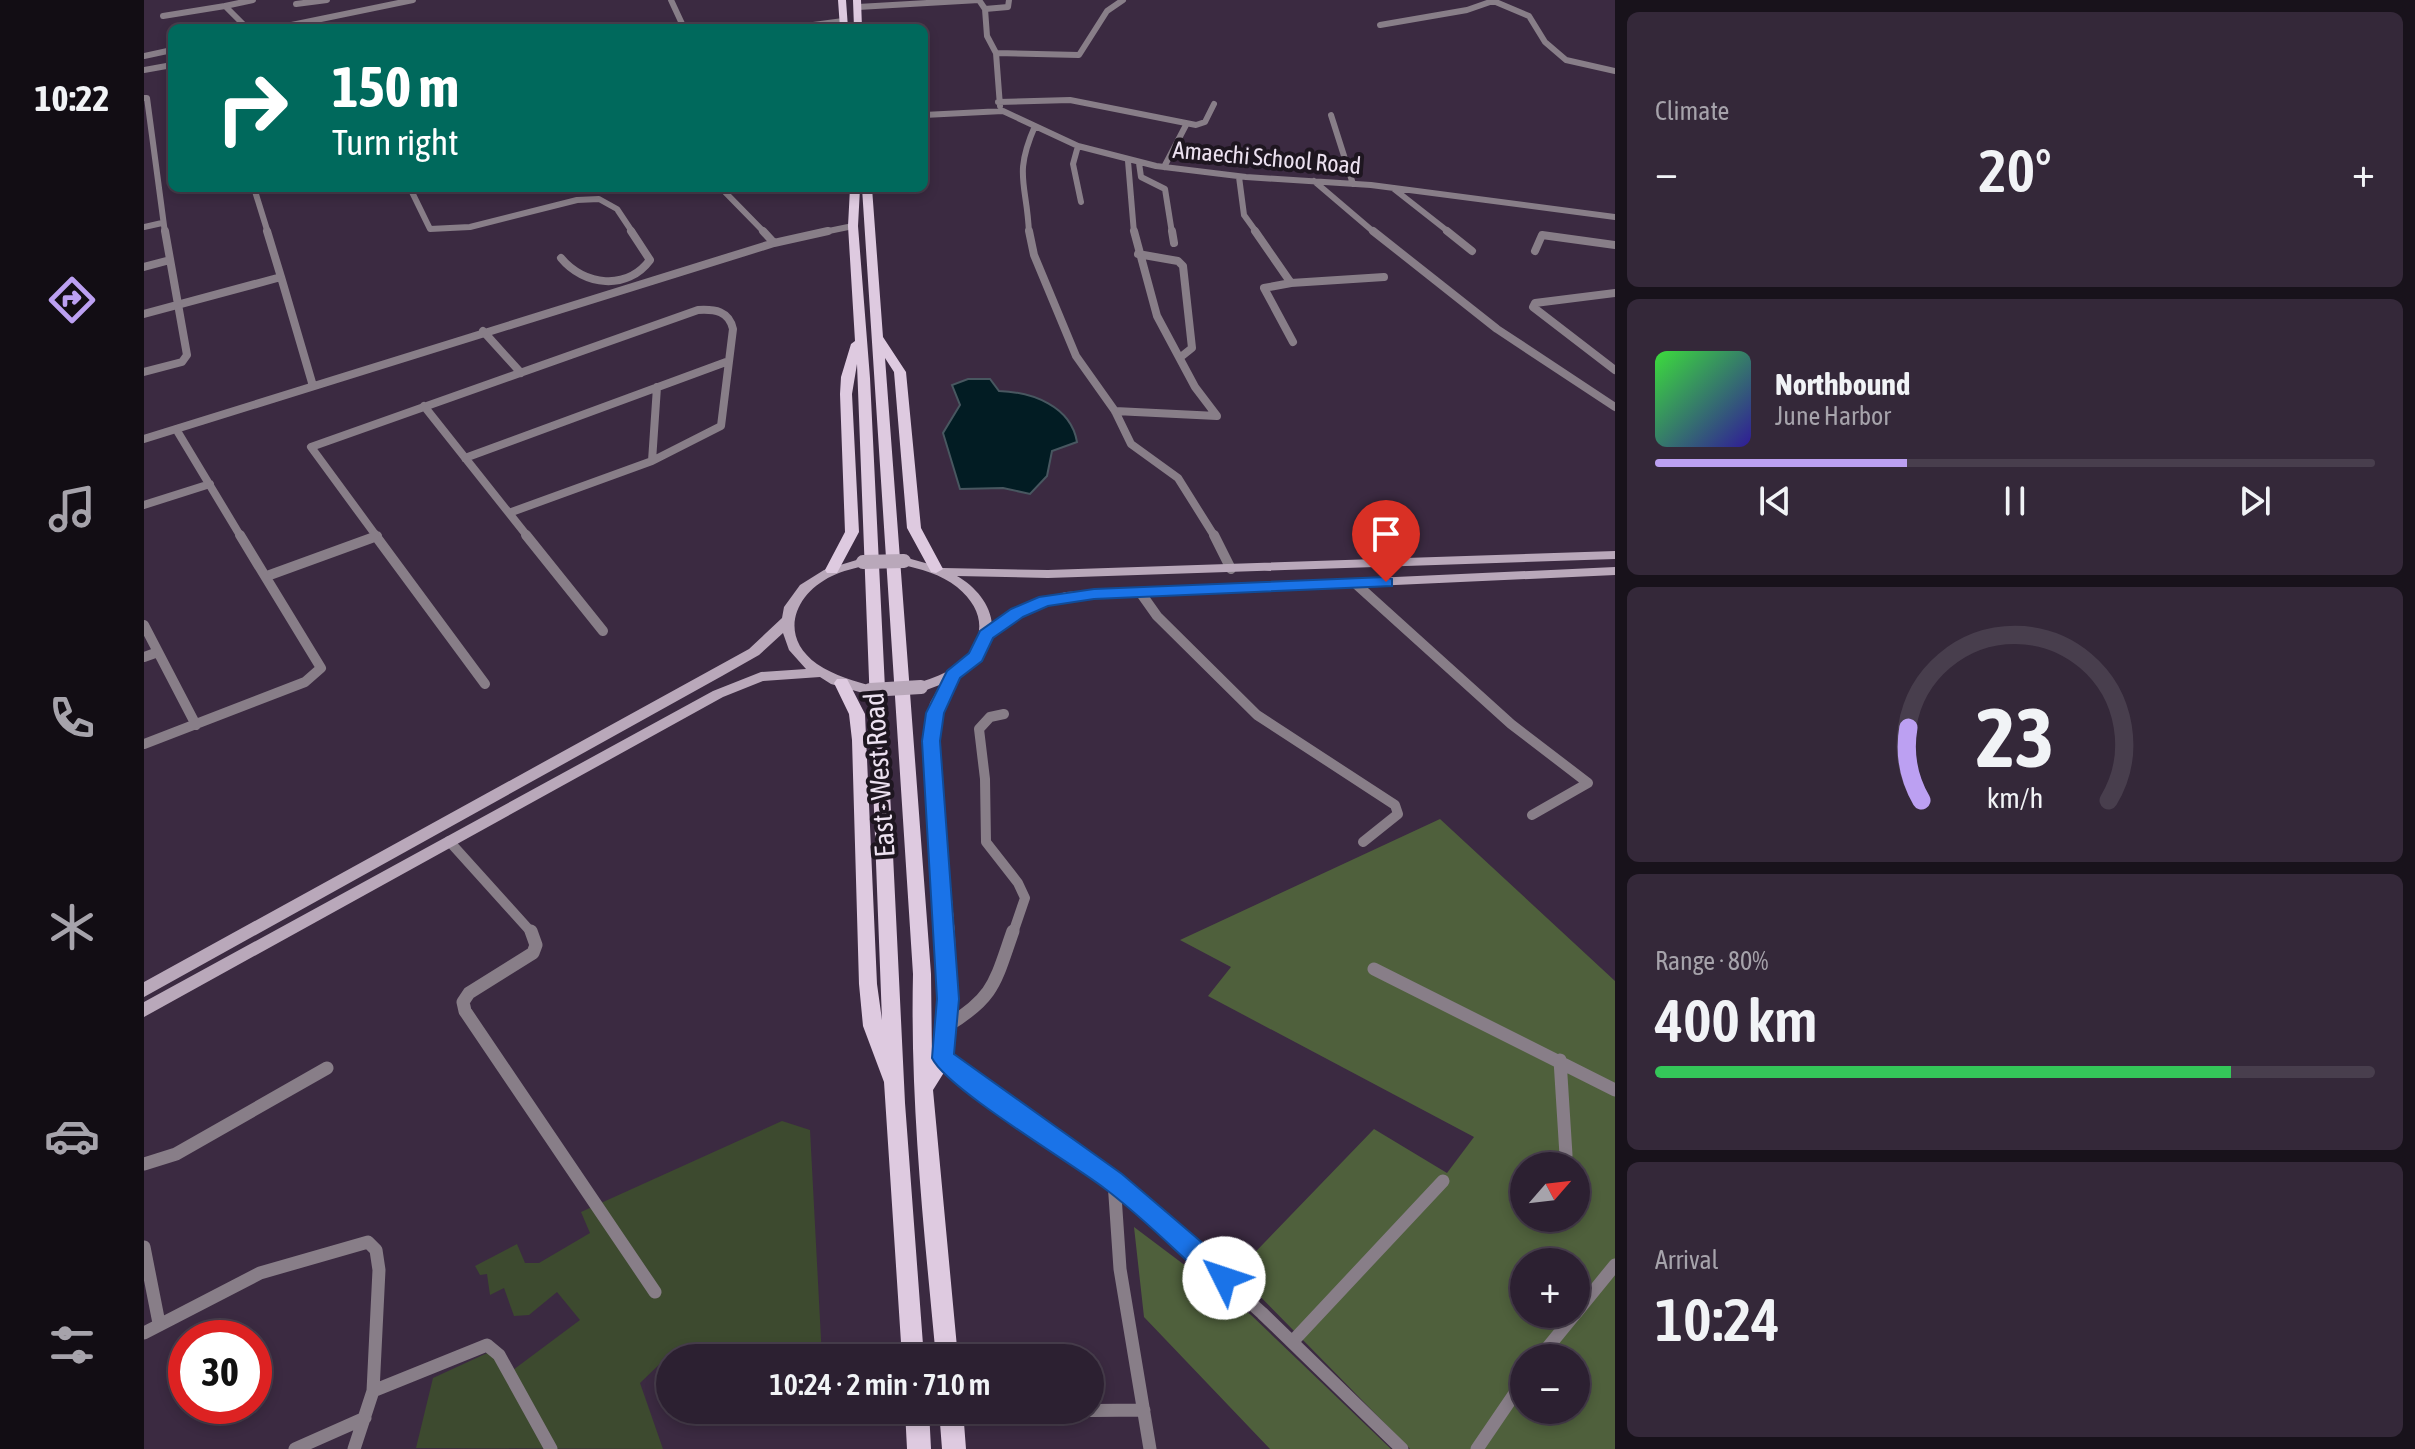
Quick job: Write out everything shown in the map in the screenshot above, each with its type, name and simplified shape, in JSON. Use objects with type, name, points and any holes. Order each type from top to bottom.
[{"type":"main road","points":[[842,0],[844,24]]},
{"type":"main road","name":"East - West Road","points":[[855,192],[853,226],[865,393],[895,1084],[912,1344]]},
{"type":"main road","name":"East - West Road","points":[[867,192],[920,943],[924,1087],[946,1344]]},
{"type":"main road","points":[[787,621],[794,649],[819,673],[870,690],[921,687],[953,675],[976,657],[986,635],[985,612],[976,596],[939,570],[914,528],[900,372],[876,334]]},
{"type":"main road","points":[[832,570],[852,532],[846,394],[847,377],[859,339]]},
{"type":"main road","points":[[144,990],[754,652],[787,621],[798,594],[832,570],[863,562],[904,561],[939,570],[994,575],[1615,555]]},
{"type":"main road","points":[[986,635],[1017,613],[1066,596],[1615,571]]},
{"type":"main road","points":[[144,1010],[743,682],[771,675],[819,673]]},
{"type":"main road","points":[[924,1087],[943,1058],[947,1026],[946,936],[931,741],[938,703],[953,675]]},
{"type":"main road","points":[[842,683],[857,714],[860,740],[868,984],[873,1026],[881,1055],[895,1084]]},
{"type":"main road","points":[[918,1424],[919,1449]]},
{"type":"main road","points":[[952,1424],[954,1449]]},
{"type":"street","points":[[163,16],[253,0]]},
{"type":"street","points":[[296,4],[327,0]]},
{"type":"street","points":[[361,0],[374,8]]},
{"type":"street","points":[[296,24],[413,0]]},
{"type":"street","points":[[671,0],[682,24]]},
{"type":"street","points":[[858,4],[979,0],[985,9],[987,36],[996,53],[998,102],[1003,111]]},
{"type":"street","points":[[985,9],[1008,7],[1009,0]]},
{"type":"street","points":[[996,53],[1079,55],[1107,11],[1123,0]]},
{"type":"street","points":[[1380,25],[1467,10],[1492,0],[1529,16],[1545,42],[1566,60],[1615,71]]},
{"type":"street","points":[[225,6],[243,24]]},
{"type":"street","points":[[144,56],[168,51]]},
{"type":"street","points":[[144,70],[168,66]]},
{"type":"street","points":[[144,87],[162,223],[187,355],[182,362],[144,372]]},
{"type":"street","points":[[998,102],[1070,100],[1186,125],[1205,122],[1214,104]]},
{"type":"street","name":"Amaechi School Road","points":[[928,115],[1003,111],[1078,146],[1128,161],[1164,167],[1239,177],[1392,188],[1615,217]]},
{"type":"street","points":[[1331,115],[1353,184]]},
{"type":"street","points":[[1164,167],[1186,125]]},
{"type":"street","points":[[1035,126],[1022,155],[1020,177],[1029,205],[1029,232],[1034,255],[1076,356],[1115,411],[1131,444],[1178,478],[1202,512],[1231,569]]},
{"type":"street","points":[[1078,146],[1073,164],[1081,202]]},
{"type":"street","points":[[1115,411],[1217,416],[1196,388],[1182,356],[1164,330],[1138,254],[1126,195],[1128,161]]},
{"type":"street","points":[[1139,163],[1141,177],[1165,189],[1174,243]]},
{"type":"street","points":[[1239,177],[1244,215],[1291,283]]},
{"type":"street","points":[[1314,181],[1405,261],[1518,345],[1615,407]]},
{"type":"street","points":[[1392,188],[1472,251]]},
{"type":"street","points":[[255,192],[313,386]]},
{"type":"street","points":[[412,192],[430,229],[509,220],[577,200],[608,202],[617,209],[650,260],[647,267],[627,278],[598,281],[573,275],[561,258]]},
{"type":"street","points":[[725,192],[774,243]]},
{"type":"street","points":[[144,227],[162,223]]},
{"type":"street","points":[[144,439],[483,331],[711,265],[774,243],[853,226]]},
{"type":"street","points":[[1535,251],[1542,235],[1615,245]]},
{"type":"street","points":[[1138,254],[1178,261],[1183,266],[1192,348],[1182,356]]},
{"type":"street","points":[[144,267],[170,260]]},
{"type":"street","points":[[144,314],[281,277]]},
{"type":"street","points":[[1293,342],[1264,288],[1291,283],[1384,277]]},
{"type":"street","points":[[1615,293],[1535,303],[1533,307],[1615,370]]},
{"type":"street","points":[[485,684],[311,447],[709,309],[722,312],[732,322],[726,362],[728,403],[721,426],[652,461],[509,513]]},
{"type":"street","points":[[483,331],[521,373]]},
{"type":"street","points":[[465,458],[726,362]]},
{"type":"street","points":[[652,461],[657,387]]},
{"type":"street","points":[[424,406],[603,631]]},
{"type":"street","points":[[144,744],[305,682],[321,668],[176,429]]},
{"type":"street","points":[[144,505],[210,484]]},
{"type":"street","points":[[267,576],[377,536]]},
{"type":"street","points":[[1356,584],[1511,724],[1588,783],[1532,815]]},
{"type":"street","points":[[1140,592],[1157,616],[1257,715],[1395,805],[1398,814],[1363,842]]},
{"type":"street","points":[[144,625],[196,725]]},
{"type":"street","points":[[144,657],[158,652]]},
{"type":"street","points":[[947,1026],[978,1007],[995,982],[1025,898],[1022,888],[992,855],[985,840],[982,816],[985,782],[979,729],[990,717],[1004,714]]},
{"type":"street","points":[[449,841],[531,930],[536,945],[533,953],[469,993],[463,1002],[465,1011],[655,1292]]},
{"type":"street","points":[[1374,969],[1615,1090]]},
{"type":"street","points":[[943,1058],[968,1080],[1114,1181],[1294,1340],[1402,1449]]},
{"type":"street","points":[[1560,1060],[1566,1152]]},
{"type":"street","points":[[144,1164],[176,1154],[327,1068]]},
{"type":"street","points":[[1114,1181],[1118,1256],[1150,1449]]},
{"type":"street","points":[[1294,1340],[1443,1181]]},
{"type":"street","points":[[144,1333],[260,1273],[368,1242],[376,1250],[379,1270],[373,1391],[354,1449]]},
{"type":"street","points":[[144,1247],[159,1323]]},
{"type":"street","points":[[1590,1295],[1615,1265]]},
{"type":"street","points":[[1550,1344],[1563,1328]]},
{"type":"street","points":[[373,1391],[487,1345],[499,1355],[551,1449]]},
{"type":"street","points":[[1477,1449],[1510,1401]]},
{"type":"street","points":[[1104,1410],[1144,1410]]},
{"type":"street","points":[[295,1449],[365,1418]]},
{"type":"green space","points":[[1440,819],[1615,981],[1615,1449],[1410,1449],[1236,1272],[1374,1129],[1447,1173],[1474,1137],[1208,996],[1231,967],[1180,940]]},
{"type":"green space","points":[[782,1121],[810,1130],[821,1344],[656,1344],[656,1368],[640,1383],[663,1449],[416,1448],[433,1378],[496,1349],[513,1370],[580,1320],[557,1292],[529,1315],[514,1316],[504,1288],[490,1295],[487,1274],[480,1275],[475,1266],[517,1244],[525,1263],[539,1263],[590,1233],[581,1212]]},
{"type":"green space","points":[[1134,1227],[1251,1315],[1391,1449],[1270,1449],[1144,1317]]},
{"type":"water","points":[[968,379],[990,379],[999,391],[1024,394],[1048,403],[1067,419],[1073,430],[1077,442],[1052,451],[1047,476],[1030,494],[1003,488],[960,489],[943,433],[960,405],[952,385]]},
{"type":"route","points":[[1224,1278],[1114,1181],[1046,1131],[968,1080],[943,1058],[948,999],[931,741],[935,713],[953,675],[976,657],[986,635],[1017,613],[1045,601],[1094,594],[1386,582]]}]
